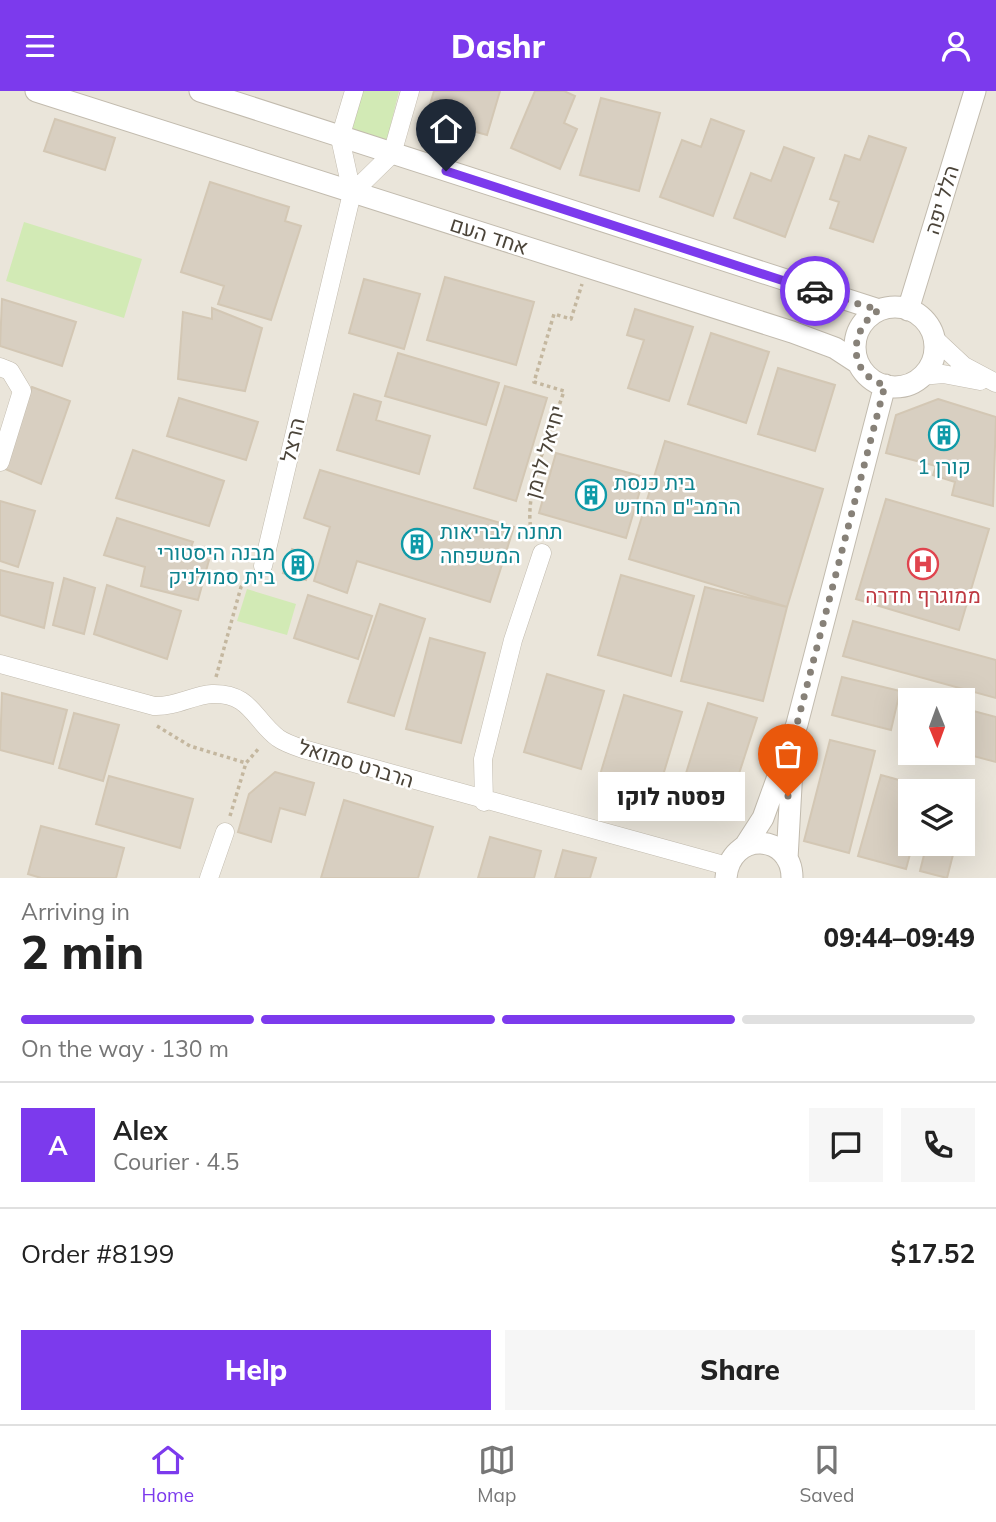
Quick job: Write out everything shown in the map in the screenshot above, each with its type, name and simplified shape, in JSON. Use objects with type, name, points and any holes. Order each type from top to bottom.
[{"type":"street","name":"אחד העם","points":[[36,91],[804,336],[835,348],[858,363]]},
{"type":"street","points":[[200,91],[879,310],[908,310],[924,320],[934,338],[964,366],[996,384]]},
{"type":"street","name":"הרצל","points":[[263,566],[352,193],[340,138],[354,91]]},
{"type":"street","points":[[352,193],[392,154],[410,91]]},
{"type":"street","name":"הלל יפה","points":[[908,310],[975,91]]},
{"type":"street","points":[[879,310],[863,323],[858,332],[855,353],[867,376],[885,385],[907,384],[921,376],[933,359],[934,338]]},
{"type":"street","points":[[0,367],[10,371],[22,391],[0,462]]},
{"type":"street","points":[[921,376],[959,376],[996,384]]},
{"type":"street","points":[[745,846],[763,818],[797,724],[885,385]]},
{"type":"street","points":[[484,802],[481,774],[486,746],[513,640],[542,553]]},
{"type":"street","name":"הרברט סמואל","points":[[0,664],[154,706],[169,706],[210,694],[233,697],[254,710],[276,736],[294,746],[727,872]]},
{"type":"street","points":[[794,872],[788,796],[797,724]]},
{"type":"street","points":[[209,878],[225,832]]},
{"type":"street","points":[[727,872],[737,851],[745,846],[765,843],[775,847],[794,872]]},
{"type":"path","name":"יחיאל לרמן","points":[[542,553],[529,525],[529,503],[564,391],[534,381],[554,314],[571,319],[587,267]]},
{"type":"path","points":[[215,679],[241,587],[263,566]]},
{"type":"path","points":[[157,726],[190,747],[246,763]]},
{"type":"path","points":[[225,832],[246,763],[263,743]]},
{"type":"shaded area","points":[[0,91],[996,91],[996,878],[0,878]]},
{"type":"green space","points":[[363,91],[399,91],[386,144],[351,133]]},
{"type":"green space","points":[[24,222],[142,259],[124,318],[6,281]]},
{"type":"green space","points":[[247,589],[296,604],[287,635],[237,621]]},
{"type":"building","points":[[434,91],[500,91],[487,135],[426,118]]},
{"type":"building","points":[[535,91],[564,91],[575,96],[564,123],[577,129],[560,169],[511,148]]},
{"type":"building","points":[[601,98],[660,113],[639,191],[580,175]]},
{"type":"building","points":[[55,119],[115,138],[105,170],[44,151]]},
{"type":"building","points":[[711,119],[744,131],[713,216],[660,197],[682,140],[701,147]]},
{"type":"building","points":[[869,136],[906,148],[873,242],[830,228],[839,202],[830,199],[845,155],[860,160]]},
{"type":"building","points":[[784,147],[814,158],[785,237],[734,218],[751,173],[771,181]]},
{"type":"building","points":[[210,182],[289,207],[285,221],[301,226],[271,320],[218,304],[224,286],[181,272]]},
{"type":"building","points":[[445,277],[534,302],[516,365],[427,340]]},
{"type":"building","points":[[364,279],[420,294],[404,349],[349,333]]},
{"type":"building","points":[[2,299],[76,322],[62,366],[0,346]]},
{"type":"building","points":[[212,308],[262,328],[245,391],[178,379],[183,312],[212,319]]},
{"type":"building","points":[[635,309],[693,327],[669,401],[628,388],[644,340],[627,335]]},
{"type":"building","points":[[711,333],[769,352],[746,423],[688,404]]},
{"type":"building","points":[[398,353],[499,383],[486,425],[385,396]]},
{"type":"building","points":[[778,368],[835,385],[815,451],[758,434]]},
{"type":"building","points":[[505,386],[547,398],[516,501],[474,488]]},
{"type":"building","points":[[32,387],[70,401],[41,484],[5,469]]},
{"type":"building","points":[[354,394],[381,402],[376,420],[430,436],[419,474],[337,450]]},
{"type":"building","points":[[179,398],[258,422],[246,460],[167,436]]},
{"type":"building","name":"קורן 1","points":[[938,399],[996,417],[993,506],[952,495],[955,482],[933,475],[936,466],[886,453],[896,415]]},
{"type":"building","points":[[665,441],[823,489],[787,607],[629,559]]},
{"type":"building","points":[[133,450],[224,481],[209,526],[116,498]]},
{"type":"building","name":"בית כנסת הרמב\"ם החדש","points":[[556,453],[644,477],[626,538],[539,513]]},
{"type":"building","name":"תחנה לבריאות המשפחה","points":[[320,470],[514,527],[490,602],[357,561],[347,593],[314,581],[330,527],[304,518]]},
{"type":"building","name":"ממוגרף חדרה","points":[[886,499],[989,529],[959,630],[856,599]]},
{"type":"building","points":[[0,501],[35,511],[18,567],[0,561]]},
{"type":"building","points":[[117,518],[193,542],[190,550],[209,560],[198,600],[141,586],[145,567],[104,555]]},
{"type":"building","name":"מבנה היסטורי בית סמולניק","points":[[292,549],[312,557],[306,580],[283,573]]},
{"type":"building","points":[[0,570],[53,583],[44,628],[0,615]]},
{"type":"building","points":[[621,575],[694,596],[671,676],[598,655]]},
{"type":"building","points":[[64,578],[95,588],[84,634],[53,625]]},
{"type":"building","points":[[107,585],[181,611],[167,659],[94,634]]},
{"type":"building","points":[[705,587],[787,607],[763,701],[681,681]]},
{"type":"building","points":[[308,595],[372,616],[358,659],[294,638]]},
{"type":"building","points":[[380,604],[425,619],[394,716],[348,702]]},
{"type":"building","points":[[853,621],[996,660],[996,698],[975,692],[975,688],[960,688],[843,656]]},
{"type":"building","points":[[430,638],[485,653],[461,743],[406,729]]},
{"type":"building","points":[[547,674],[604,691],[581,769],[524,752]]},
{"type":"building","points":[[842,677],[898,691],[891,730],[832,715]]},
{"type":"building","points":[[2,693],[67,710],[53,764],[0,750]]},
{"type":"building","points":[[624,695],[682,712],[658,792],[600,775]]},
{"type":"building","points":[[708,703],[757,718],[725,817],[677,802]]},
{"type":"building","points":[[975,711],[996,717],[996,762],[975,756]]},
{"type":"building","points":[[74,713],[119,725],[103,781],[59,768]]},
{"type":"building","points":[[830,740],[875,751],[849,853],[804,841]]},
{"type":"building","points":[[275,772],[314,783],[305,815],[280,808],[271,842],[238,832],[249,794]]},
{"type":"building","points":[[881,775],[898,780],[898,856],[910,856],[906,869],[858,856]]},
{"type":"building","points":[[109,776],[193,799],[180,848],[96,824]]},
{"type":"building","points":[[344,800],[433,827],[418,878],[321,878]]},
{"type":"building","points":[[41,826],[124,848],[116,878],[41,878],[28,874]]},
{"type":"building","points":[[490,837],[541,851],[534,878],[478,878]]},
{"type":"building","points":[[563,850],[596,858],[590,878],[555,878]]},
{"type":"building","points":[[924,856],[953,856],[947,878],[920,871]]},
{"type":"way so far","points":[[788,796],[797,724],[885,385],[867,376],[855,353],[855,342],[863,323],[879,310],[815,291]]},
{"type":"place","name":"קורן 1","points":[[944,435]]},
{"type":"place","name":"בית כנסת הרמב\"ם החדש","points":[[591,495]]},
{"type":"place","name":"תחנה לבריאות המשפחה","points":[[417,544]]},
{"type":"place","name":"ממוגרף חדרה","points":[[923,564]]},
{"type":"place","name":"מבנה היסטורי בית סמולניק","points":[[298,565]]},
{"type":"place","name":"פסטה לוקו","points":[[788,796]]},
{"type":"route","points":[[446,171],[815,291]]}]
